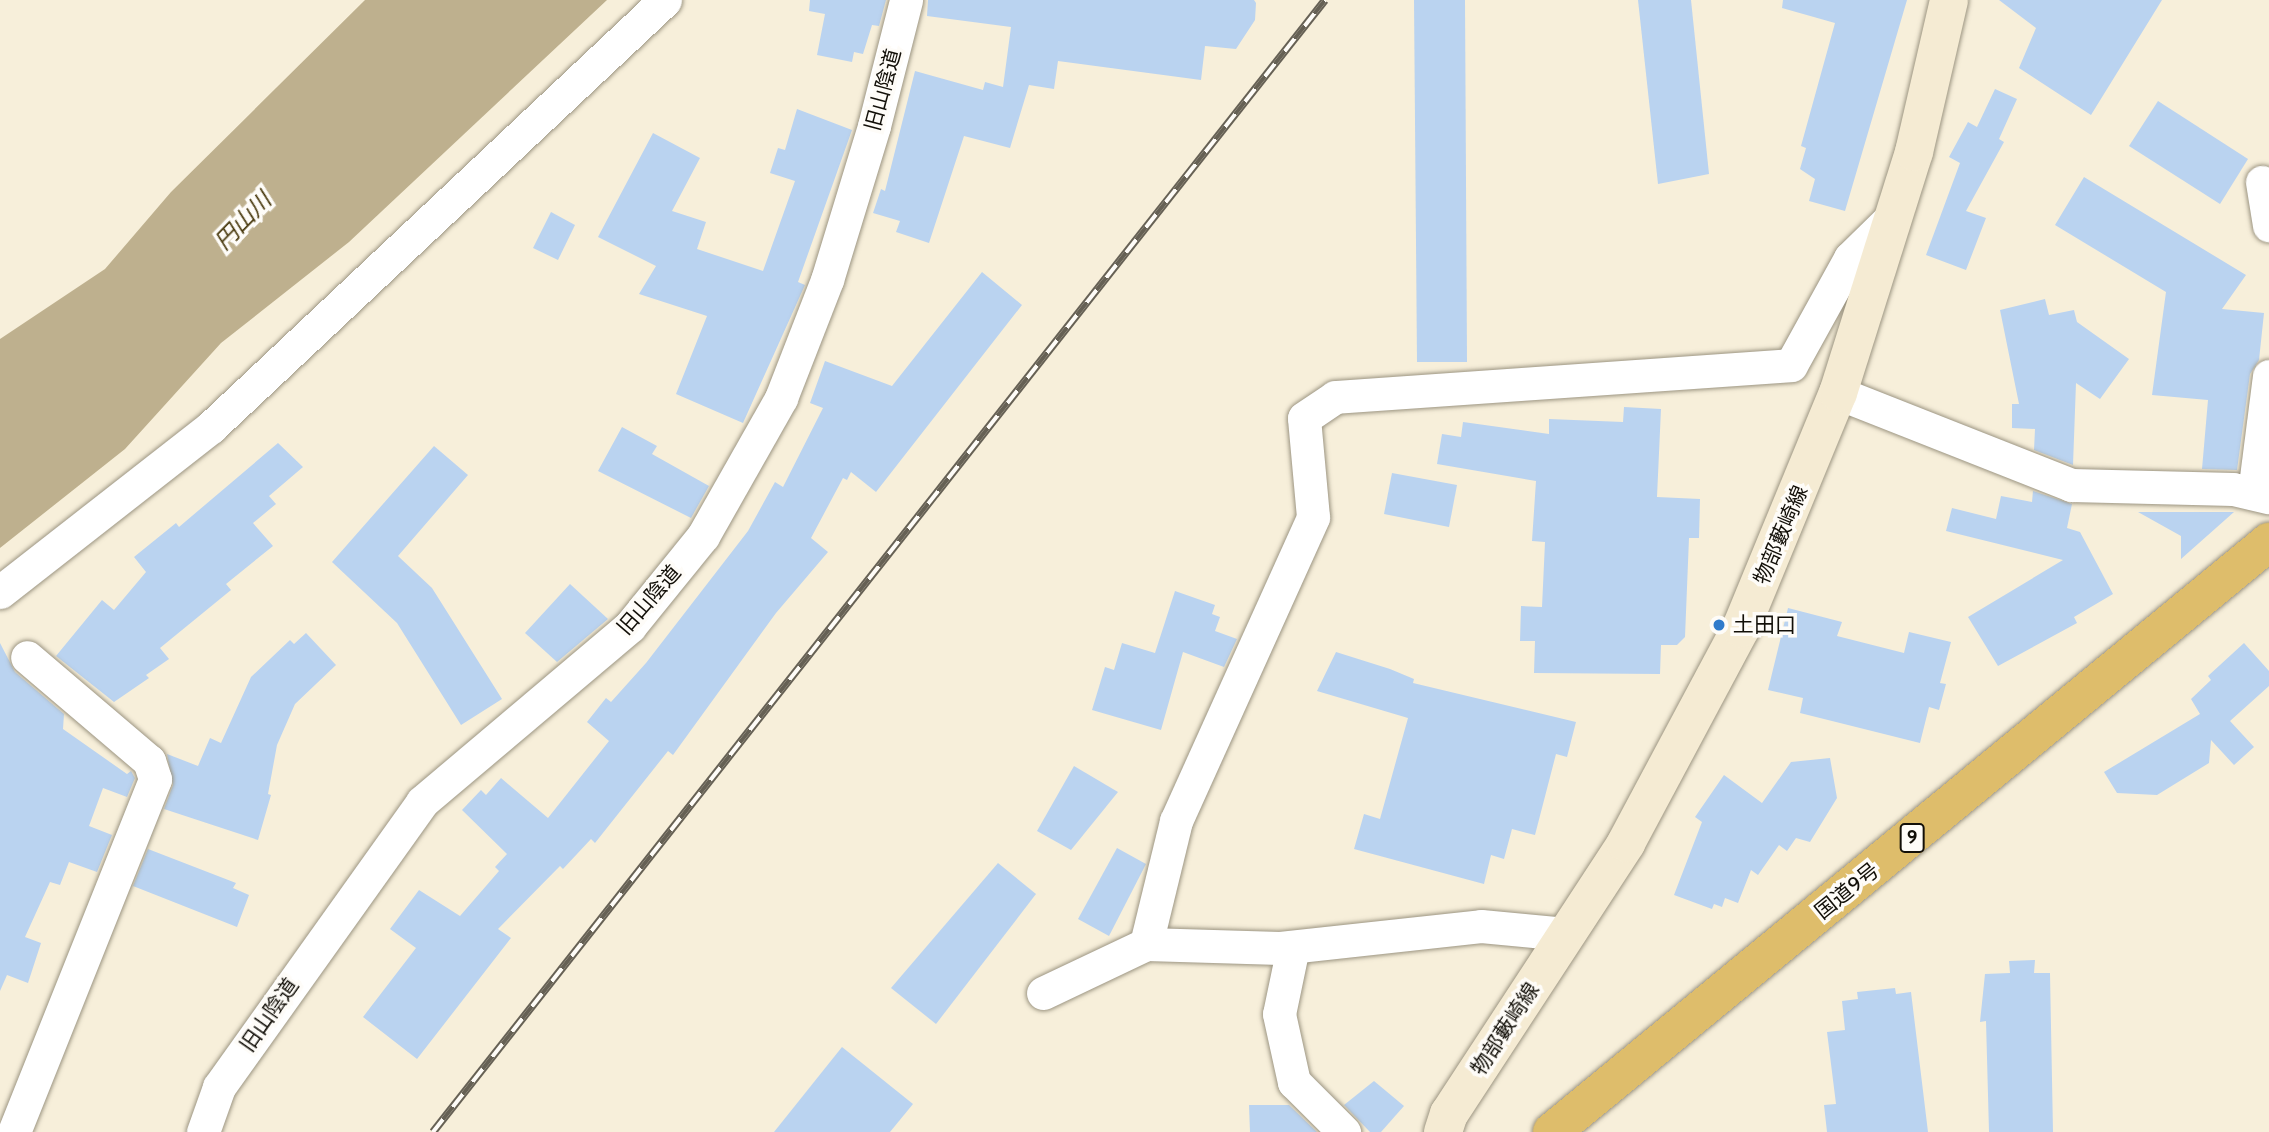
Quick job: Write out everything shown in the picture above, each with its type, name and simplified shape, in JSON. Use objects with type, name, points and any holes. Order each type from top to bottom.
[{"type":"highway","name":"国道9号","points":[[1552,1132],[2269,542]]},
{"type":"main road","name":"物部藪崎線","points":[[1443,1132],[1449,1114],[1626,843],[1741,628],[1838,393],[1896,212],[1950,0]]},
{"type":"street","points":[[0,593],[211,426],[665,0]]},
{"type":"street","name":"旧山陰道","points":[[203,1132],[219,1087],[422,802],[630,626],[703,536],[780,398],[827,280],[906,0]]},
{"type":"street","points":[[2262,182],[2269,225]]},
{"type":"street","points":[[1146,944],[1176,821],[1313,517],[1304,418],[1335,397],[1791,365],[1850,258],[1896,212]]},
{"type":"street","points":[[1838,393],[2071,485],[2261,495],[2269,376]]},
{"type":"street","points":[[14,1132],[155,779],[149,761],[27,656]]},
{"type":"street","points":[[1043,993],[1146,944],[1293,947],[1481,926],[1566,934]]},
{"type":"street","points":[[1293,947],[1279,1014],[1294,1082],[1344,1132]]},
{"type":"water","name":"円山川","points":[[365,0],[607,0],[349,242],[221,343],[125,449],[0,548],[0,339],[105,269],[171,192]]},
{"type":"building","points":[[810,0],[886,0],[879,26],[872,25],[863,54],[854,52],[852,62],[817,55],[825,14],[809,11]]},
{"type":"building","points":[[928,0],[1254,0],[1256,3],[1255,20],[1236,49],[1205,46],[1201,80],[1058,61],[1054,89],[1029,85],[1010,148],[964,136],[929,243],[896,232],[900,221],[873,213],[881,189],[885,191],[915,71],[983,90],[985,82],[1003,87],[1011,27],[927,16]]},
{"type":"building","points":[[1414,0],[1465,0],[1467,362],[1417,362]]},
{"type":"building","points":[[1638,0],[1691,0],[1709,174],[1658,184]]},
{"type":"building","points":[[1783,0],[1907,0],[1845,211],[1809,201],[1815,179],[1800,169],[1806,148],[1801,146],[1835,23],[1782,8]]},
{"type":"building","points":[[1999,0],[2162,0],[2091,115],[2019,68],[2036,28]]},
{"type":"building","points":[[1995,89],[2017,99],[1999,139],[2004,142],[1966,211],[1986,218],[1966,270],[1926,255],[1960,163],[1949,157],[1968,122],[1977,127]]},
{"type":"building","points":[[2158,101],[2248,159],[2220,204],[2129,146]]},
{"type":"building","points":[[797,109],[852,130],[798,282],[805,285],[743,423],[676,394],[707,316],[639,294],[656,266],[598,237],[653,133],[700,158],[672,211],[706,222],[697,249],[763,271],[795,181],[770,173],[778,148],[785,150]]},
{"type":"building","points":[[2084,177],[2246,275],[2222,309],[2264,313],[2259,360],[2250,374],[2237,470],[2202,469],[2208,400],[2152,395],[2166,292],[2055,225]]},
{"type":"building","points":[[551,212],[575,225],[558,260],[533,248]]},
{"type":"building","points":[[982,272],[1022,305],[876,492],[851,472],[847,480],[843,478],[811,538],[828,552],[776,613],[673,755],[668,751],[595,843],[591,839],[563,869],[560,866],[498,929],[511,938],[417,1059],[363,1017],[416,948],[390,929],[419,890],[460,916],[499,871],[495,867],[507,854],[462,810],[481,790],[486,795],[501,778],[548,818],[609,741],[587,722],[606,698],[611,702],[646,663],[748,531],[775,482],[783,487],[823,408],[810,403],[825,361],[892,386]]},
{"type":"building","points":[[2045,299],[2049,315],[2074,310],[2077,322],[2129,359],[2100,399],[2076,383],[2073,465],[2034,450],[2035,429],[2012,428],[2012,404],[2019,404],[2000,310]]},
{"type":"building","points":[[1624,407],[1661,409],[1657,497],[1700,499],[1699,538],[1689,538],[1685,637],[1677,645],[1661,645],[1660,674],[1534,673],[1535,641],[1520,641],[1521,606],[1542,607],[1545,542],[1532,541],[1536,481],[1437,464],[1442,434],[1461,437],[1463,422],[1549,434],[1549,419],[1623,422]]},
{"type":"building","points":[[622,427],[657,446],[652,454],[709,486],[691,518],[598,471]]},
{"type":"building","points":[[278,443],[303,467],[269,496],[276,504],[253,523],[273,546],[226,584],[231,590],[160,648],[169,659],[146,675],[149,678],[114,702],[56,656],[102,600],[114,610],[146,572],[134,557],[176,523],[179,527]]},
{"type":"building","points":[[434,446],[468,475],[398,556],[432,588],[502,699],[461,725],[397,623],[332,562]]},
{"type":"building","points":[[1392,473],[1457,485],[1449,527],[1384,514]]},
{"type":"building","points":[[2033,491],[2072,504],[2067,528],[2080,532],[2113,594],[2074,617],[2077,623],[1998,666],[1968,617],[2063,560],[1946,531],[1952,508],[1996,519],[2001,496],[2032,502]]},
{"type":"building","points":[[2138,512],[2234,512],[2181,559],[2181,536]]},
{"type":"building","points":[[570,584],[608,619],[557,662],[525,633]]},
{"type":"building","points":[[1175,591],[1215,605],[1212,614],[1220,617],[1215,631],[1237,639],[1224,667],[1183,652],[1161,730],[1092,710],[1105,667],[1114,670],[1122,643],[1155,653]]},
{"type":"building","points":[[1788,608],[1842,622],[1837,636],[1904,653],[1909,632],[1951,642],[1940,683],[1946,684],[1939,710],[1929,707],[1920,743],[1800,713],[1803,698],[1768,690]]},
{"type":"building","points":[[306,633],[336,665],[295,704],[277,745],[268,794],[271,795],[258,840],[164,809],[173,785],[167,754],[198,766],[210,738],[221,743],[251,677],[290,640],[294,644]]},
{"type":"building","points":[[0,643],[15,672],[64,714],[63,729],[127,774],[131,771],[135,778],[127,797],[103,788],[89,826],[112,835],[97,872],[69,862],[60,885],[50,882],[25,937],[41,943],[28,983],[7,975],[0,991]]},
{"type":"building","points":[[2244,643],[2269,671],[2269,686],[2230,721],[2254,747],[2234,765],[2211,740],[2209,763],[2157,795],[2117,793],[2104,772],[2200,714],[2191,699],[2211,680],[2208,676]]},
{"type":"building","points":[[1336,652],[1390,669],[1414,679],[1413,683],[1576,722],[1567,757],[1556,754],[1535,835],[1512,829],[1504,859],[1491,855],[1484,884],[1354,849],[1364,814],[1380,819],[1408,718],[1317,691]]},
{"type":"building","points":[[1830,758],[1837,798],[1810,842],[1796,838],[1787,851],[1779,845],[1758,875],[1751,870],[1738,903],[1725,898],[1722,907],[1714,904],[1712,909],[1674,895],[1702,822],[1695,817],[1724,775],[1762,803],[1791,762]]},
{"type":"building","points":[[1074,766],[1118,792],[1071,850],[1037,831]]},
{"type":"building","points":[[1117,848],[1146,864],[1109,936],[1078,919]]},
{"type":"building","points":[[148,849],[236,883],[233,888],[249,895],[237,927],[133,886]]},
{"type":"building","points":[[998,863],[1036,894],[936,1024],[891,988]]},
{"type":"building","points":[[2035,960],[2034,973],[2050,973],[2053,1132],[1989,1132],[1986,1021],[1980,1022],[1985,974],[2010,973],[2009,961]]},
{"type":"building","points":[[1895,988],[1896,994],[1911,992],[1928,1132],[1827,1132],[1824,1105],[1836,1104],[1827,1032],[1845,1030],[1842,1001],[1858,999],[1857,992]]},
{"type":"building","points":[[842,1047],[913,1104],[890,1132],[774,1132]]},
{"type":"building","points":[[1374,1081],[1404,1106],[1381,1132],[1370,1132],[1344,1105]]},
{"type":"building","points":[[1249,1105],[1289,1105],[1317,1132],[1250,1132]]},
{"type":"railway","points":[[433,1132],[1325,0]]},
{"type":"place","name":"土田口","points":[[1719,625]]}]
